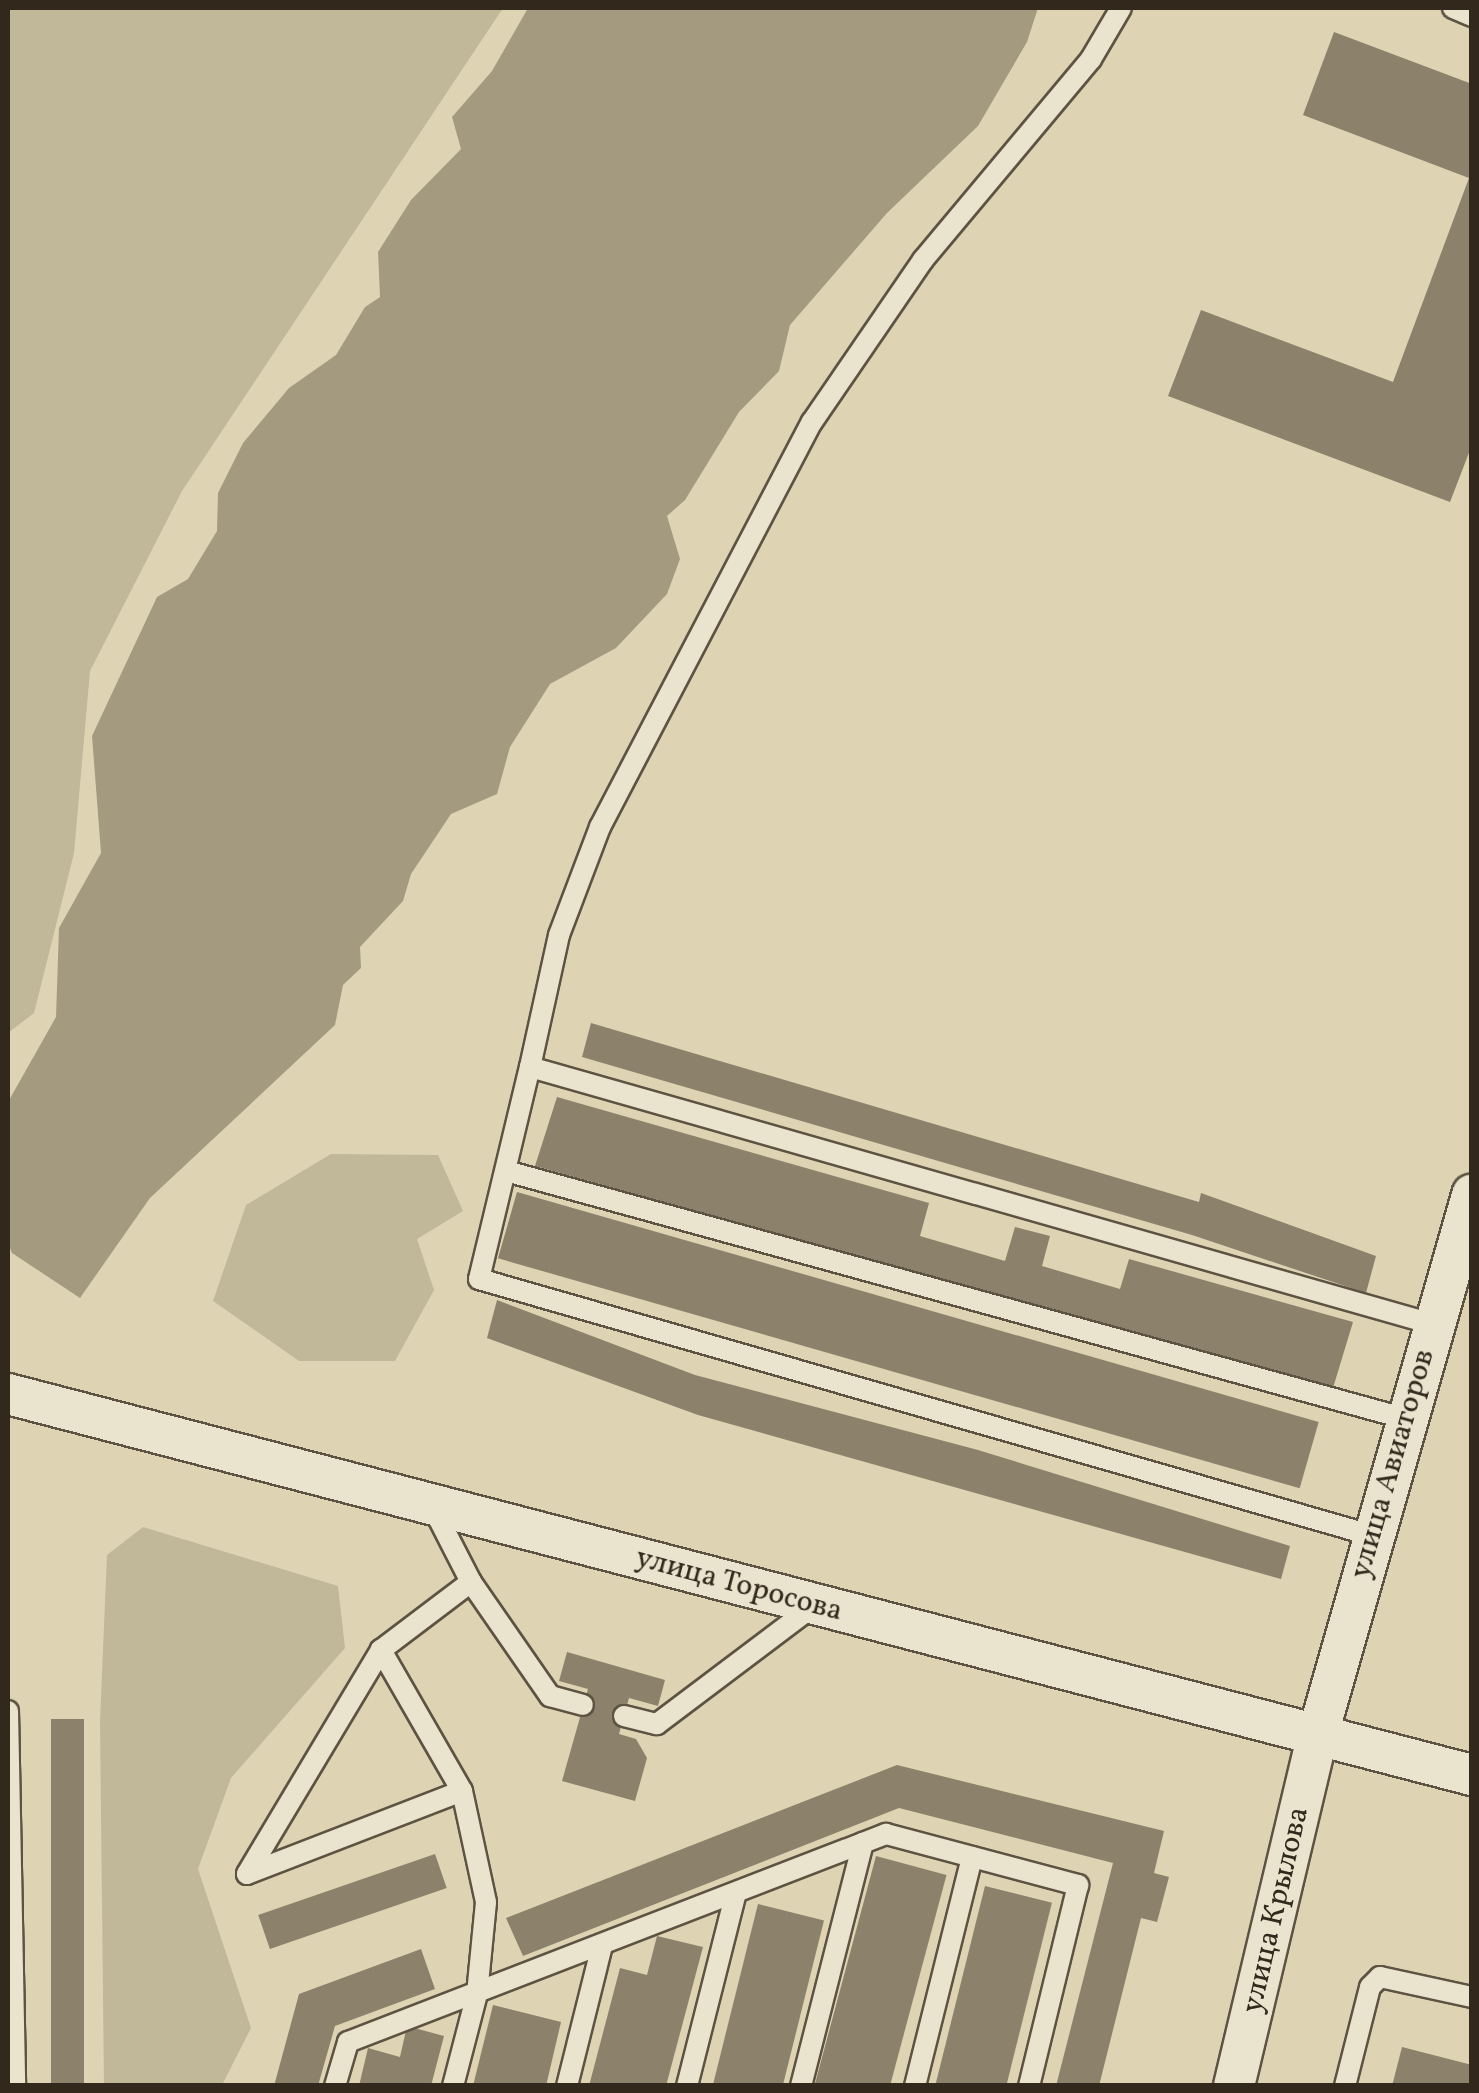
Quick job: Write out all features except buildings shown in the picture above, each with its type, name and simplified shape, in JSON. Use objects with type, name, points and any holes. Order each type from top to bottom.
[{"type":"street","name":"улица Авиаторов","points":[[1318,1734],[1432,1324],[1472,1195]]},
{"type":"street","name":"улица Торосова","points":[[8,1394],[1472,1775]]},
{"type":"street","name":"улица Крылова","points":[[1234,2086],[1318,1734]]},
{"type":"lane","points":[[1121,8],[1092,58],[923,260],[812,422],[600,827],[559,936],[479,1279],[1374,1536]]},
{"type":"lane","points":[[1453,8],[1472,16]]},
{"type":"lane","points":[[530,1067],[1432,1324]]},
{"type":"lane","points":[[506,1170],[1406,1419]]},
{"type":"lane","points":[[431,1504],[471,1582],[550,1696],[583,1705]]},
{"type":"lane","points":[[462,1791],[247,1874],[381,1650],[471,1582]]},
{"type":"lane","points":[[624,1716],[657,1724],[815,1605]]},
{"type":"lane","points":[[381,1650],[462,1791],[486,1902],[476,1994],[454,2086]]},
{"type":"lane","points":[[8,1711],[16,2086]]},
{"type":"lane","points":[[335,2086],[348,2042],[886,1834],[1078,1885],[1030,2086]]},
{"type":"lane","points":[[801,2086],[863,1843]]},
{"type":"lane","points":[[915,2086],[972,1857]]},
{"type":"lane","points":[[687,2086],[736,1894]]},
{"type":"lane","points":[[567,2086],[602,1946]]},
{"type":"lane","points":[[1345,2086],[1370,1988],[1380,1977],[1472,1997]]},
{"type":"shaded area","points":[[8,8],[503,8],[182,491],[90,671],[74,853],[34,1013],[8,1033]]},
{"type":"shaded area","points":[[528,8],[1038,8],[1027,42],[978,126],[887,213],[790,325],[779,371],[739,412],[685,500],[667,516],[680,559],[667,594],[616,648],[550,684],[510,747],[497,794],[451,814],[411,874],[403,901],[360,947],[361,968],[343,985],[335,1025],[150,1198],[80,1298],[12,1253],[8,1243],[8,1102],[56,1017],[59,928],[101,853],[92,736],[157,597],[188,579],[217,531],[218,493],[243,443],[289,388],[336,355],[365,307],[380,297],[378,252],[411,200],[461,149],[452,117],[492,71]]},
{"type":"shaded area","points":[[331,1154],[438,1155],[463,1211],[417,1239],[434,1290],[395,1361],[299,1361],[213,1301],[246,1205]]},
{"type":"shaded area","points":[[143,1527],[338,1586],[345,1648],[231,1778],[198,1869],[251,2028],[222,2085],[104,2085],[100,1721],[107,1555]]}]
